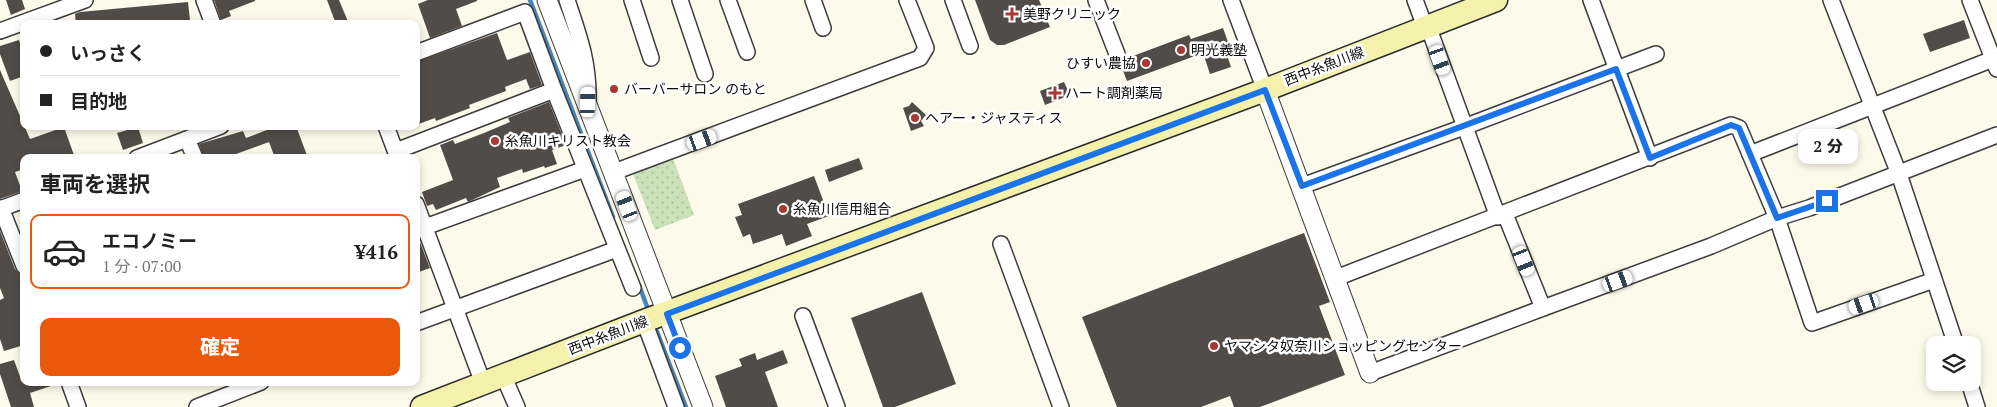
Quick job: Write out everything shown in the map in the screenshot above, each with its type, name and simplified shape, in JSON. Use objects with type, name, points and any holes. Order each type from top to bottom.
[{"type":"main road","name":"西中糸魚川線","points":[[422,407],[644,321],[1265,90],[1496,0]]},
{"type":"street","points":[[30,20],[85,0]]},
{"type":"street","points":[[204,0],[212,20]]},
{"type":"street","points":[[547,0],[588,102],[702,407]]},
{"type":"street","points":[[567,0],[584,50],[589,75],[588,102]]},
{"type":"street","points":[[632,0],[651,58]]},
{"type":"street","points":[[680,0],[705,74]]},
{"type":"street","points":[[728,0],[748,52]]},
{"type":"street","points":[[813,0],[823,28]]},
{"type":"street","points":[[614,172],[920,58],[926,48],[906,0]]},
{"type":"street","points":[[953,0],[970,46]]},
{"type":"street","points":[[1096,0],[1117,54]]},
{"type":"street","points":[[1231,0],[1302,186],[1370,373],[1711,246],[1777,218],[1997,136]]},
{"type":"street","points":[[1415,0],[1464,127],[1543,308]]},
{"type":"street","points":[[1591,0],[1650,158]]},
{"type":"street","points":[[1831,0],[1871,107],[1899,174],[1953,336]]},
{"type":"street","points":[[1750,154],[1871,107],[1995,64],[1970,0]]},
{"type":"street","points":[[420,51],[525,12],[633,288]]},
{"type":"street","points":[[0,31],[20,24]]},
{"type":"street","points":[[1302,186],[1656,54]]},
{"type":"street","points":[[388,130],[397,154],[554,90]]},
{"type":"street","points":[[1336,278],[1650,158],[1731,125],[1739,128],[1777,218],[1812,323],[1934,280]]},
{"type":"street","points":[[148,154],[211,130]]},
{"type":"street","points":[[187,139],[193,154]]},
{"type":"street","points":[[423,233],[585,169]]},
{"type":"street","points":[[20,201],[1,208],[20,256]]},
{"type":"street","points":[[420,221],[423,233],[455,308],[493,379],[517,407]]},
{"type":"street","points":[[1001,244],[1061,407]]},
{"type":"street","points":[[420,321],[617,248]]},
{"type":"street","points":[[803,316],[837,407]]},
{"type":"street","points":[[644,321],[676,407]]},
{"type":"street","points":[[70,386],[78,407]]},
{"type":"street","points":[[197,407],[251,386]]},
{"type":"street","points":[[1972,391],[1977,407]]},
{"type":"green space","points":[[673,158],[694,215],[655,230],[633,174]]},
{"type":"building","points":[[6,0],[22,0],[25,9],[11,15]]},
{"type":"building","points":[[214,0],[255,1],[229,11],[231,16],[221,20]]},
{"type":"building","points":[[327,0],[339,0],[347,20],[334,20]]},
{"type":"building","points":[[428,0],[477,1],[456,9],[462,26],[430,38],[418,4]]},
{"type":"building","name":"美野クリニック","points":[[975,0],[1039,0],[1050,27],[1004,45],[997,45],[990,40]]},
{"type":"building","points":[[188,2],[190,20],[76,20],[75,14]]},
{"type":"building","points":[[1964,20],[1970,38],[1930,52],[1923,34]]},
{"type":"building","points":[[1223,28],[1229,45],[1224,46],[1231,67],[1210,74],[1203,53],[1127,81],[1120,63],[1125,59],[1189,35],[1191,39]]},
{"type":"building","points":[[497,33],[507,60],[530,52],[542,85],[530,89],[526,79],[505,87],[506,91],[469,105],[470,108],[436,121],[435,118],[420,124],[420,61]]},
{"type":"building","points":[[19,40],[20,77],[10,81],[0,54],[0,46]]},
{"type":"building","points":[[0,70],[20,116],[20,130],[26,130],[30,139],[56,130],[65,130],[74,154],[20,154],[20,170],[15,172],[20,186],[20,192],[0,199]]},
{"type":"building","name":"ハート調剤薬局","points":[[1064,82],[1070,95],[1045,105],[1040,91]]},
{"type":"building","points":[[549,102],[566,145],[552,150],[557,164],[523,173],[522,169],[497,178],[500,187],[468,202],[466,198],[436,210],[433,204],[427,206],[422,192],[453,180],[440,145],[453,140],[455,144],[484,133],[510,122],[508,118]]},
{"type":"building","name":"ヘアー・ジャスティス","points":[[912,102],[926,115],[921,121],[924,126],[911,131],[903,108],[909,106]]},
{"type":"building","points":[[128,130],[139,130],[143,143],[123,150],[117,133]]},
{"type":"building","points":[[267,130],[298,130],[306,154],[274,154],[269,142],[236,154],[203,154],[199,144],[243,131],[246,138]]},
{"type":"building","points":[[859,158],[863,169],[829,182],[825,170]]},
{"type":"building","name":"糸魚川信用組合","points":[[814,176],[829,216],[807,224],[812,236],[786,246],[782,234],[753,244],[750,234],[743,237],[735,217],[742,215],[738,204]]},
{"type":"building","points":[[0,231],[15,269],[20,274],[20,346],[4,351],[0,339],[0,300],[4,298],[0,288]]},
{"type":"building","name":"ヤマシタ奴奈川ショッピングセンター","points":[[1304,233],[1330,302],[1319,306],[1345,375],[1260,407],[1234,407],[1230,396],[1201,407],[1117,407],[1082,317]]},
{"type":"building","points":[[420,242],[430,268],[420,272]]},
{"type":"building","points":[[922,292],[956,384],[895,407],[883,407],[851,318]]},
{"type":"building","points":[[783,350],[788,363],[765,372],[778,407],[726,407],[715,376],[742,366],[739,359],[755,353],[757,360]]},
{"type":"building","points":[[14,360],[20,376],[20,386],[51,386],[30,393],[34,407],[11,407],[0,374],[0,364]]},
{"type":"waterway","points":[[530,0],[613,217]]},
{"type":"waterway","points":[[639,285],[649,312]]},
{"type":"waterway","points":[[654,324],[686,407]]},
{"type":"place","name":"美野クリニック","points":[[1012,14]]},
{"type":"place","name":"明光義塾","points":[[1181,50]]},
{"type":"place","name":"ひすい農協","points":[[1146,63]]},
{"type":"place","name":"バーバーサロン のもと","points":[[614,89]]},
{"type":"place","name":"ハート調剤薬局","points":[[1055,93]]},
{"type":"place","name":"ヘアー・ジャスティス","points":[[915,118]]},
{"type":"place","name":"糸魚川キリスト教会","points":[[495,141]]},
{"type":"place","name":"糸魚川信用組合","points":[[783,209]]},
{"type":"place","name":"ヤマシタ奴奈川ショッピングセンター","points":[[1214,346]]},
{"type":"route","points":[[680,348],[667,314],[1020,180],[1265,90],[1302,186],[1616,69],[1650,158],[1731,125],[1739,128],[1777,218],[1827,201]]}]
